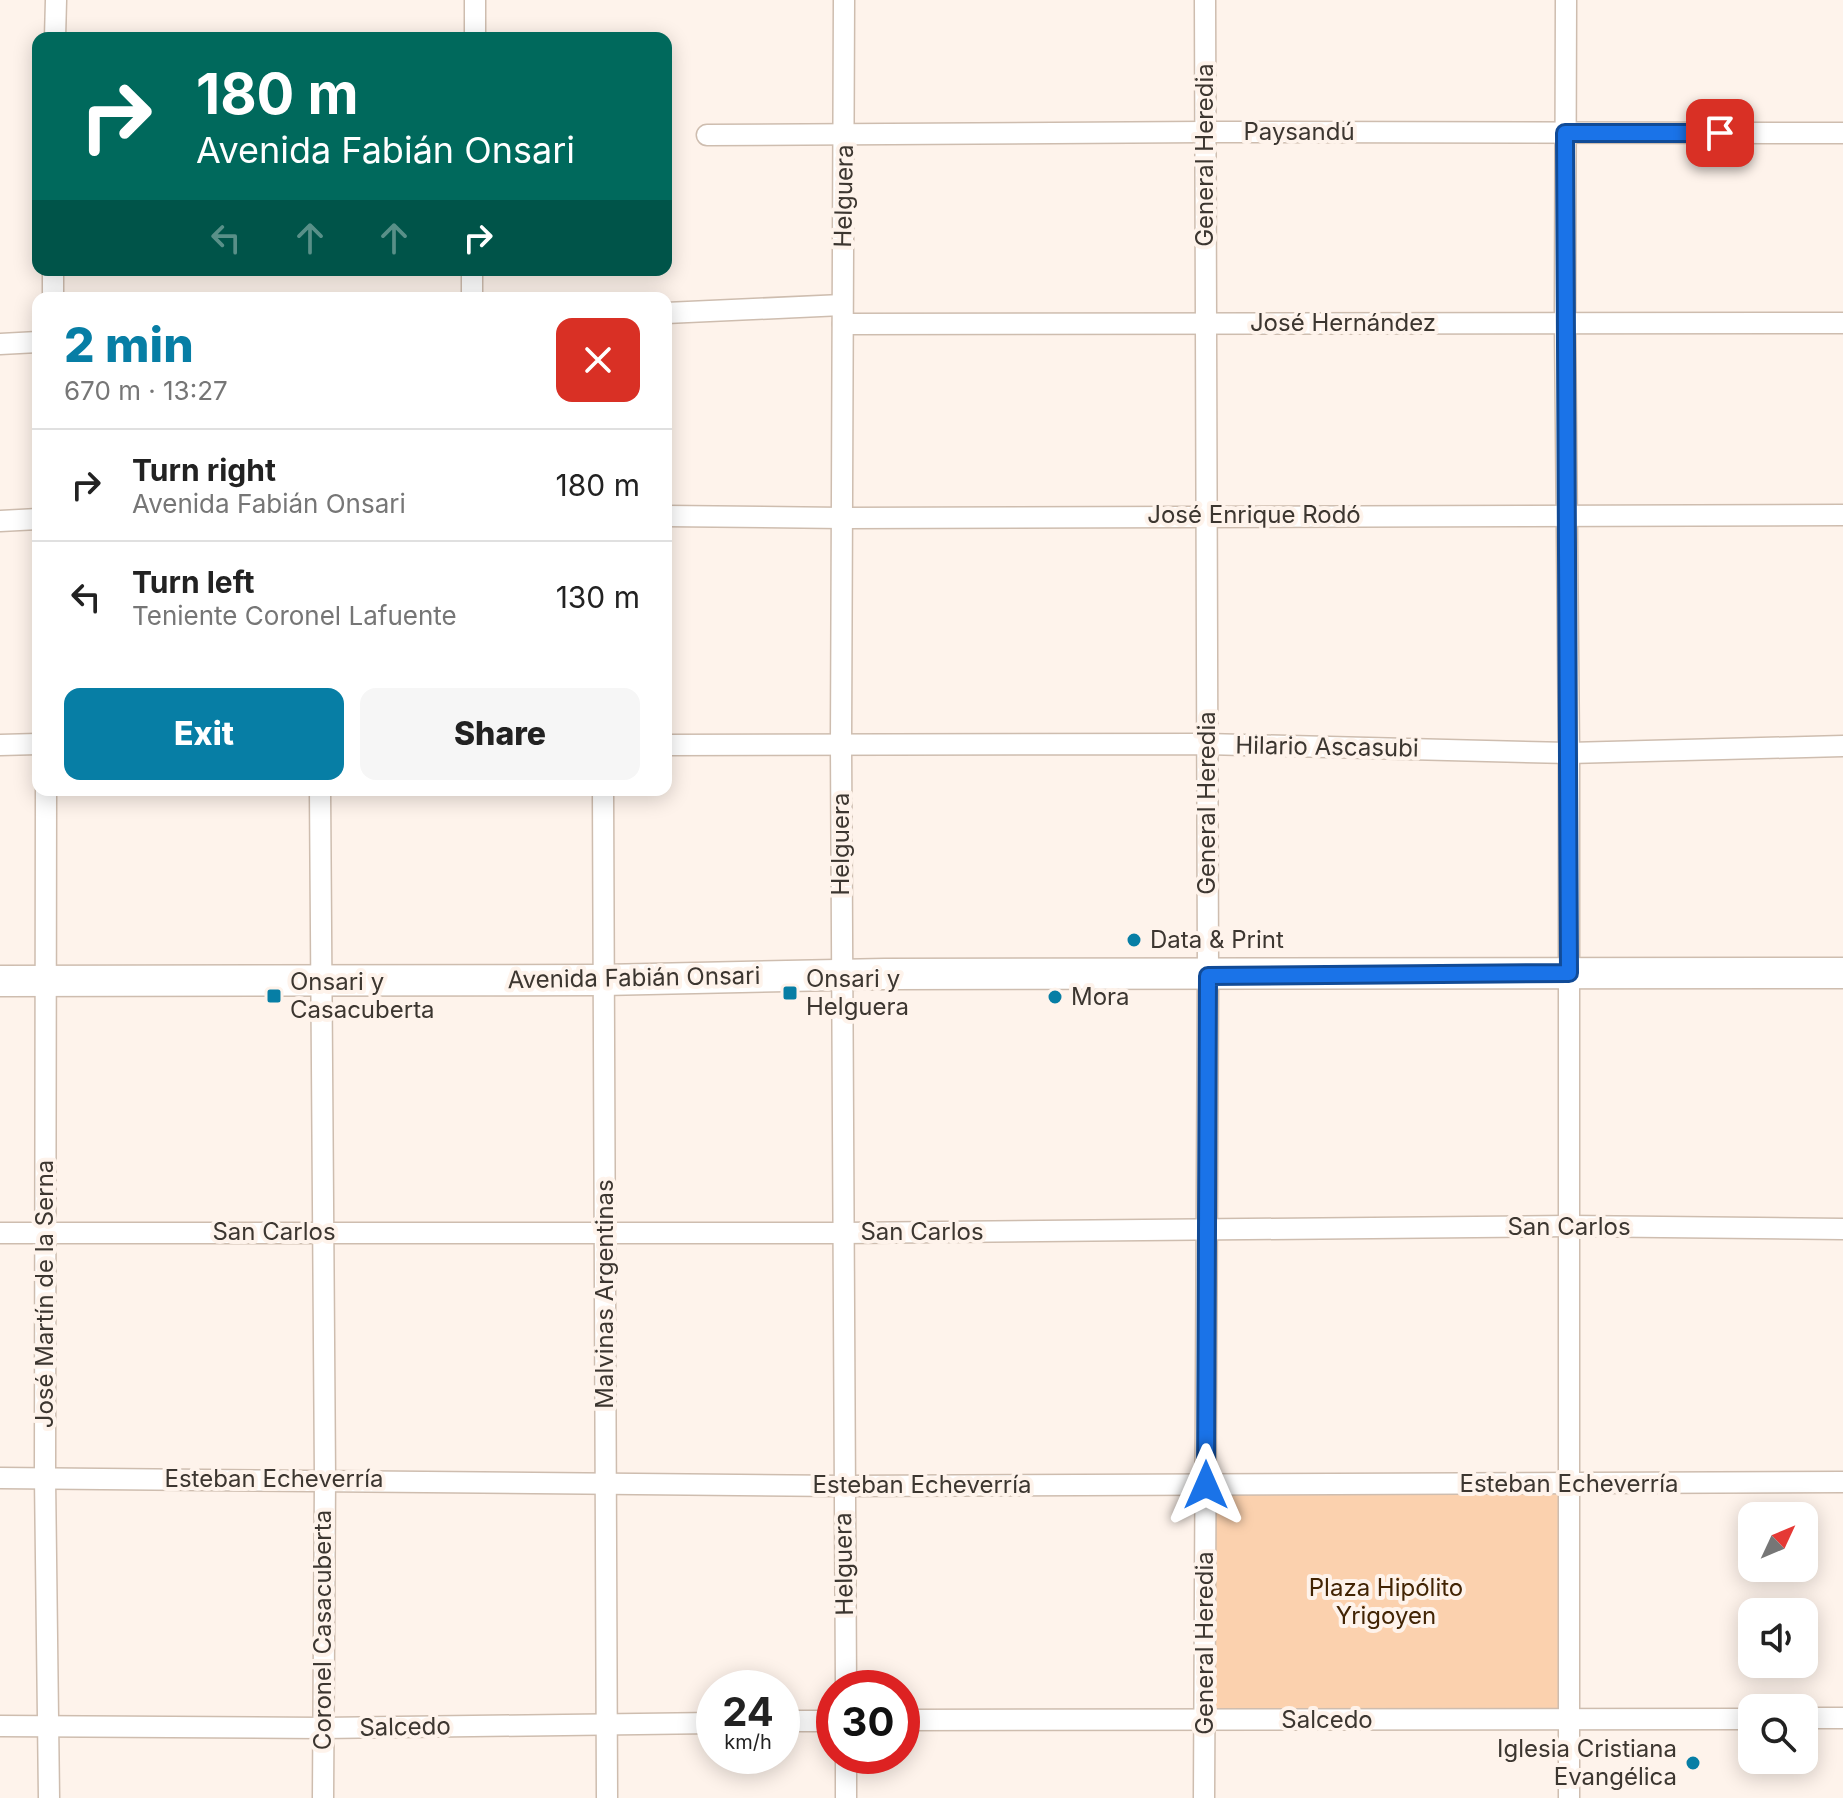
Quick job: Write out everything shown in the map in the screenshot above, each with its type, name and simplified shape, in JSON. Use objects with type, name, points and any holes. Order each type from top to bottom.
[{"type":"street","points":[[55,32],[56,0]]},
{"type":"street","points":[[475,0],[475,32]]},
{"type":"street","name":"Helguera","points":[[844,0],[841,744],[846,1670]]},
{"type":"street","name":"General Heredia","points":[[1204,1798],[1208,976],[1204,515],[1205,0]]},
{"type":"street","points":[[1566,0],[1569,1798]]},
{"type":"street","name":"Paysandú","points":[[707,135],[1843,133]]},
{"type":"street","points":[[672,313],[843,314]]},
{"type":"street","name":"José Hernández","points":[[843,314],[1206,323],[1843,323]]},
{"type":"street","points":[[0,344],[32,342]]},
{"type":"street","name":"José Enrique Rodó","points":[[672,516],[1843,515]]},
{"type":"street","points":[[0,521],[32,519]]},
{"type":"street","points":[[0,745],[32,744]]},
{"type":"street","name":"Hilario Ascasubi","points":[[672,745],[1206,744],[1569,753],[1843,746]]},
{"type":"street","name":"José Martín de la Serna","points":[[46,796],[45,1478],[49,1798]]},
{"type":"street","name":"Coronel Casacuberta","points":[[320,796],[325,1479],[323,1798]]},
{"type":"street","name":"Malvinas Argentinas","points":[[603,796],[607,1798]]},
{"type":"street","name":"Avenida Fabián Onsari","points":[[0,981],[1843,973]]},
{"type":"street","name":"San Carlos","points":[[0,1233],[842,1233],[1569,1226],[1843,1229]]},
{"type":"street","name":"Esteban Echeverría","points":[[0,1478],[843,1486],[1843,1482]]},
{"type":"street","points":[[1818,1718],[1843,1718]]},
{"type":"street","name":"Salcedo","points":[[920,1720],[1738,1719]]},
{"type":"street","name":"Salcedo","points":[[0,1726],[322,1728],[696,1723]]},
{"type":"street","points":[[846,1774],[846,1798]]},
{"type":"green space","name":"Plaza Hipólito Yrigoyen","points":[[1568,1484],[1568,1720],[1204,1720],[1206,1485]]},
{"type":"place","name":"Data & Print","points":[[1134,940]]},
{"type":"place","name":"Onsari y Helguera","points":[[790,993]]},
{"type":"place","name":"Onsari y Casacuberta","points":[[274,996]]},
{"type":"place","name":"Mora","points":[[1055,997]]},
{"type":"place","name":"Iglesia Cristiana Evangélica","points":[[1693,1763]]},
{"type":"route","points":[[1206,1485],[1208,976],[1569,973],[1565,133],[1720,133]]}]
